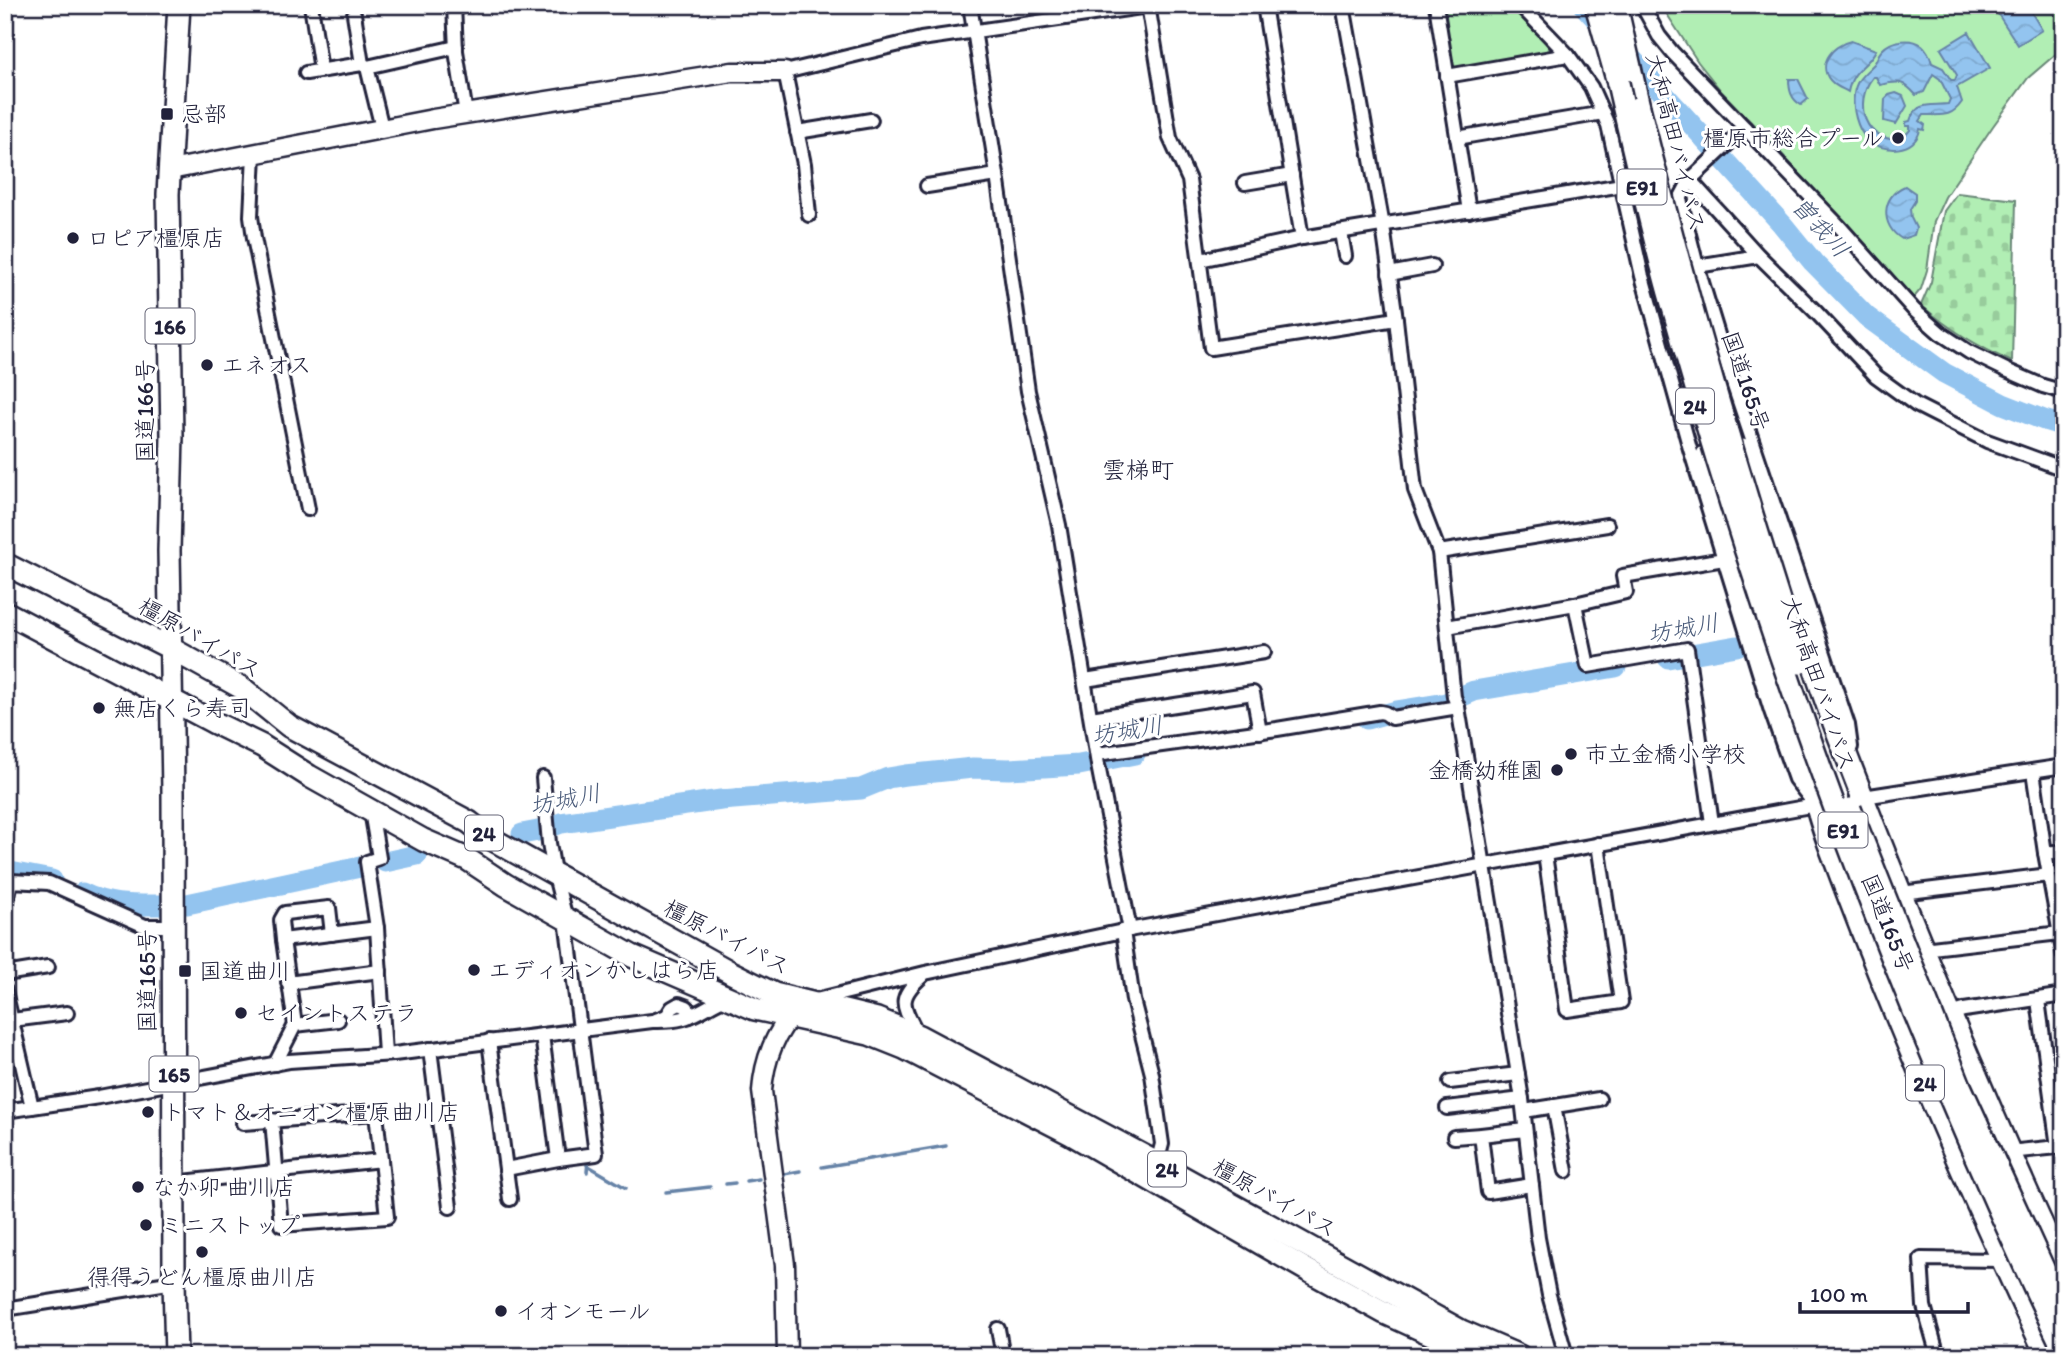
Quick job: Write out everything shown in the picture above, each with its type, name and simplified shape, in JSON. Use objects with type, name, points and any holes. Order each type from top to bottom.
[{"type":"highway","name":"国道166号","points":[[170,648],[172,436],[168,206],[178,5]]},
{"type":"highway","points":[[1596,5],[1618,83]]},
{"type":"highway","name":"大和高田バイパス","points":[[1602,5],[1618,83],[1677,290],[1841,783],[1960,1086],[2064,1314]]},
{"type":"highway","name":"大和高田バイパス","points":[[1616,5],[1698,394],[1758,586],[1818,764],[1947,1093],[2064,1350]]},
{"type":"highway","points":[[1624,5],[1639,107]]},
{"type":"highway","name":"国道165号","points":[[1677,290],[1762,508],[1828,705],[1904,903],[1949,1014],[2062,1263]]},
{"type":"highway","name":"国道165号","points":[[1677,290],[1699,425],[1724,520],[1828,843],[1902,1030],[2047,1356]]},
{"type":"highway","name":"橿原バイパス","points":[[5,564],[242,688],[289,726],[469,822],[488,837],[732,974],[774,994],[877,1018],[919,1036],[1157,1163],[1461,1331],[1519,1356]]},
{"type":"highway","name":"橿原バイパス","points":[[5,612],[262,746],[337,792],[423,840],[467,859],[506,885],[632,956],[755,1009],[869,1034],[904,1048],[1071,1134],[1385,1312],[1479,1356]]},
{"type":"highway","name":"国道165号","points":[[170,648],[176,1356]]},
{"type":"highway","points":[[173,792],[182,771],[182,744],[187,734],[195,726],[213,722]]},
{"type":"highway","points":[[337,792],[352,760]]},
{"type":"street","points":[[312,5],[321,71]]},
{"type":"street","points":[[454,5],[456,47],[466,114]]},
{"type":"street","points":[[970,5],[1028,391],[1059,526],[1126,931],[1133,1000],[1152,1074],[1163,1144],[1157,1163]]},
{"type":"street","points":[[1264,5],[1302,238]]},
{"type":"street","points":[[1343,5],[1383,226],[1415,490],[1439,552],[1456,702],[1523,1105],[1538,1238],[1549,1295],[1566,1356]]},
{"type":"street","points":[[1436,5],[1469,211]]},
{"type":"street","points":[[1520,5],[1568,55],[1591,88],[1608,125],[1642,276],[1690,449],[1770,710],[1795,779],[1816,805]]},
{"type":"street","points":[[1642,5],[1659,36],[1743,130],[1830,217],[1914,310],[1940,333],[1969,352],[2043,386],[2064,392]]},
{"type":"street","points":[[170,170],[466,114],[732,72],[785,72],[920,39],[1150,6],[1170,138],[1188,180],[1211,348],[1396,319]]},
{"type":"street","points":[[354,14],[364,66],[383,128]]},
{"type":"street","points":[[306,73],[364,66],[456,47]]},
{"type":"street","points":[[1447,76],[1568,55]]},
{"type":"street","points":[[785,72],[804,164],[809,215]]},
{"type":"street","points":[[1457,138],[1603,113]]},
{"type":"street","points":[[797,132],[871,120]]},
{"type":"street","points":[[1743,130],[1692,178],[1680,199],[1733,386],[1847,724],[1860,789]]},
{"type":"street","points":[[254,154],[251,216],[254,238],[308,509]]},
{"type":"street","points":[[927,186],[997,175]]},
{"type":"street","points":[[1245,183],[1292,175]]},
{"type":"street","points":[[1692,178],[1759,256],[1876,376],[1916,405],[1987,441],[2064,469]]},
{"type":"street","points":[[1200,260],[1302,238],[1622,185]]},
{"type":"street","points":[[1341,232],[1345,256]]},
{"type":"street","points":[[1642,276],[1759,256]]},
{"type":"street","points":[[1389,274],[1432,266]]},
{"type":"street","points":[[1439,552],[1607,525]]},
{"type":"street","points":[[1447,627],[1626,592],[1623,576],[1724,559]]},
{"type":"street","points":[[1575,604],[1588,666],[1687,649],[1712,823]]},
{"type":"street","points":[[1085,680],[1264,652]]},
{"type":"street","points":[[1091,718],[1253,693],[1260,732]]},
{"type":"street","points":[[1097,759],[1380,712],[1392,718],[1456,702]]},
{"type":"street","points":[[787,1356],[785,1265],[762,1091],[768,1056],[794,1012],[807,1003],[925,973],[1126,931],[1816,805],[1860,789],[2064,766]]},
{"type":"street","points":[[2034,771],[2045,853],[2060,918],[2064,956]]},
{"type":"street","points":[[506,1169],[558,1158],[590,1155],[575,1031],[566,919],[549,843],[544,778]]},
{"type":"street","points":[[371,811],[379,859],[367,862],[377,928],[385,1054]]},
{"type":"street","points":[[1545,853],[1567,1010],[1621,1002],[1598,844]]},
{"type":"street","points":[[2045,853],[2064,851]]},
{"type":"street","points":[[1862,930],[1904,903],[2049,875]]},
{"type":"street","points":[[5,911],[11,881],[49,883],[145,926],[173,926]]},
{"type":"street","points":[[275,1064],[295,1025],[281,920],[285,913],[329,908],[332,934]]},
{"type":"street","points":[[283,940],[377,928]]},
{"type":"street","points":[[1923,949],[2060,933]]},
{"type":"street","points":[[5,974],[48,967]]},
{"type":"street","points":[[288,983],[380,971]]},
{"type":"street","points":[[919,1036],[904,1009],[905,998],[911,986],[925,973]]},
{"type":"street","points":[[5,991],[11,1029],[32,1107]]},
{"type":"street","points":[[1902,1030],[1964,1010],[2064,995]]},
{"type":"street","points":[[5,1111],[99,1097],[275,1064],[430,1049],[671,1020],[690,1016],[729,997]]},
{"type":"street","points":[[1955,1154],[2058,1147],[2038,1000]]},
{"type":"street","points":[[11,1029],[67,1013]]},
{"type":"street","points":[[295,1025],[338,1020]]},
{"type":"street","points":[[542,1035],[558,1158]]},
{"type":"street","points":[[489,1041],[510,1199]]},
{"type":"street","points":[[430,1049],[450,1207]]},
{"type":"street","points":[[1450,1082],[1518,1074]]},
{"type":"street","points":[[1447,1108],[1554,1106],[1599,1098]]},
{"type":"street","points":[[1554,1106],[1566,1171]]},
{"type":"street","points":[[243,1123],[376,1112],[387,1217],[281,1225],[272,1121]]},
{"type":"street","points":[[1454,1137],[1525,1130]]},
{"type":"street","points":[[1481,1135],[1488,1192],[1532,1185]]},
{"type":"street","points":[[174,1183],[381,1160]]},
{"type":"street","points":[[1938,1356],[1924,1306],[1921,1259],[2062,1263]]},
{"type":"street","points":[[5,1309],[174,1282]]},
{"type":"street","points":[[998,1329],[1003,1356]]},
{"type":"green space","points":[[1441,5],[1509,5],[1553,54],[1458,70],[1452,64]]},
{"type":"green space","name":"橿原市総合プール","points":[[1661,5],[2064,5],[2064,47],[2028,78],[1945,197],[1934,221],[1927,270],[1921,289],[1912,300],[1781,153],[1722,92],[1698,62]]},
{"type":"green space","points":[[1957,193],[2016,200],[2012,362],[1964,337],[1921,305],[1931,282],[1944,211]]},
{"type":"water","points":[[2005,5],[2027,5],[2042,30],[2018,45],[1996,11]]},
{"type":"water","points":[[1969,32],[1990,68],[1957,87],[1962,102],[1954,111],[1924,115],[1920,121],[1925,125],[1924,130],[1920,129],[1913,143],[1898,149],[1873,144],[1860,130],[1854,106],[1855,89],[1864,74],[1886,47],[1907,40],[1922,45],[1932,63],[1943,68],[1951,80],[1955,80],[1957,75],[1941,49]],"holes":[[[1933,74],[1940,79],[1950,99],[1948,104],[1924,106],[1916,110],[1910,121],[1906,122],[1910,130],[1903,138],[1879,136],[1871,129],[1863,110],[1863,99],[1873,77],[1876,77],[1880,85],[1896,82],[1904,84],[1916,95],[1924,92]]]},
{"type":"water","points":[[1851,41],[1876,50],[1856,73],[1848,92],[1835,84],[1825,70],[1832,52]]},
{"type":"water","points":[[1789,79],[1798,79],[1808,99],[1801,105],[1791,94]]},
{"type":"water","points":[[1896,93],[1903,96],[1907,106],[1896,124],[1884,121],[1885,99]]},
{"type":"water","points":[[1905,186],[1915,193],[1915,201],[1910,209],[1916,228],[1914,235],[1902,239],[1890,227],[1886,211],[1891,197]]},
{"type":"waterway","name":"曽我川","points":[[1583,5],[1782,224],[1813,262],[1867,317],[1944,373],[2003,404],[2064,426]]},
{"type":"waterway","name":"坊城川","points":[[1668,658],[1737,646]]},
{"type":"waterway","name":"坊城川","points":[[1367,719],[1446,703],[1474,691],[1616,667]]},
{"type":"waterway","name":"坊城川","points":[[522,834],[561,823],[721,800],[861,789],[888,778],[906,775],[973,768],[1079,765],[1135,754]]},
{"type":"waterway","name":"坊城川","points":[[385,862],[417,855]]},
{"type":"waterway","name":"坊城川","points":[[187,904],[365,866]]},
{"type":"waterway","name":"坊城川","points":[[5,871],[52,880]]},
{"type":"waterway","name":"坊城川","points":[[82,893],[111,903],[161,905]]},
{"type":"waterway","points":[[564,948],[573,1027]]},
{"type":"waterway","points":[[822,1167],[946,1146]]},
{"type":"waterway","points":[[587,1172],[588,1160]]},
{"type":"waterway","points":[[587,1165],[626,1188]]},
{"type":"waterway","points":[[784,1174],[800,1171]]},
{"type":"waterway","points":[[746,1181],[759,1179]]},
{"type":"waterway","points":[[726,1184],[735,1183]]},
{"type":"waterway","points":[[666,1192],[710,1187]]},
{"type":"place","name":"忌部","points":[[167,114]]},
{"type":"place","name":"橿原市総合プール","points":[[1898,138]]},
{"type":"place","name":"ロピア橿原店","points":[[73,238]]},
{"type":"place","name":"エネオス","points":[[207,365]]},
{"type":"place","name":"無店くら寿司","points":[[99,708]]},
{"type":"place","name":"市立金橋小学校","points":[[1571,754]]},
{"type":"place","name":"金橋幼稚園","points":[[1557,770]]},
{"type":"place","name":"エディオンかしはら店","points":[[474,970]]},
{"type":"place","name":"国道曲川","points":[[185,971]]},
{"type":"place","name":"セイントステラ","points":[[241,1013]]},
{"type":"place","name":"トマト＆オニオン橿原曲川店","points":[[148,1112]]},
{"type":"place","name":"なか卯 曲川店","points":[[138,1187]]},
{"type":"place","name":"ミニストップ","points":[[146,1225]]},
{"type":"place","name":"得得うどん橿原曲川店","points":[[202,1252]]},
{"type":"place","name":"イオンモール","points":[[501,1311]]},
{"type":"district","name":"雲梯町","points":[[1138,469]]}]
